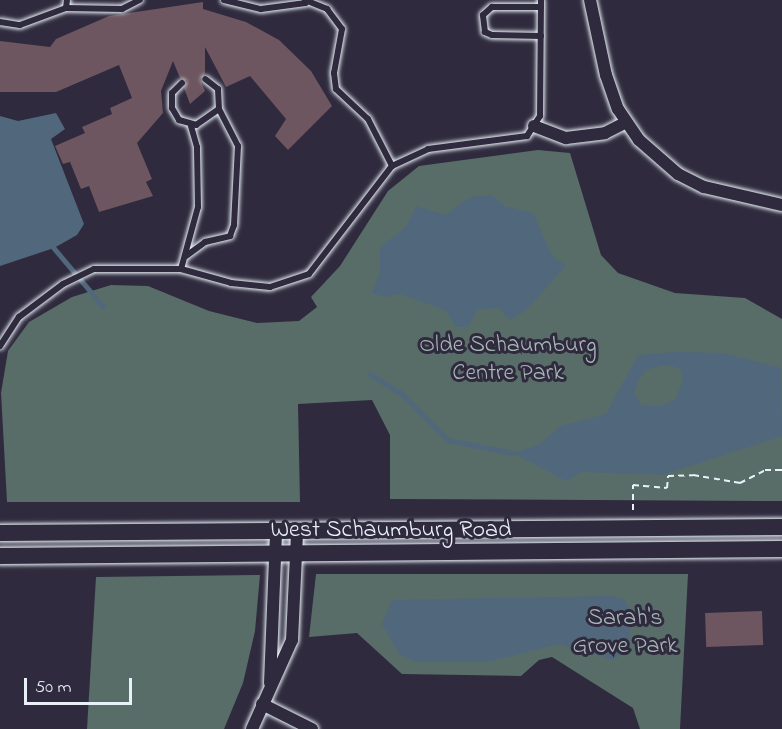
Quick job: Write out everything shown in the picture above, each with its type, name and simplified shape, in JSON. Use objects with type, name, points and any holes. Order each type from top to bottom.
[{"type":"main road","name":"West Schaumburg Road","points":[[0,533],[297,534],[782,527]]},
{"type":"main road","name":"West Schaumburg Road","points":[[0,556],[297,556],[782,549]]},
{"type":"street","points":[[590,0],[596,46],[625,123],[678,174],[704,187],[782,205]]},
{"type":"street","points":[[534,126],[566,138],[605,133],[625,123]]},
{"type":"street","points":[[270,684],[277,556],[276,534]]},
{"type":"street","points":[[252,729],[270,684],[292,640],[297,534]]},
{"type":"street","points":[[262,704],[312,729]]},
{"type":"lane","points":[[66,8],[67,0]]},
{"type":"lane","points":[[0,22],[20,25],[66,8],[122,9],[140,0]]},
{"type":"lane","points":[[224,0],[261,9],[306,1],[327,9],[342,29],[334,73],[336,89],[369,119],[392,166]]},
{"type":"lane","points":[[0,346],[19,317],[63,284],[94,269],[181,269],[231,283],[270,287],[309,274],[392,166],[428,148],[527,136],[540,116],[541,36],[541,4],[492,7],[483,15],[485,32],[492,35],[541,36]]},
{"type":"lane","points":[[186,256],[205,242],[230,236],[234,225],[237,146],[219,109],[218,89],[205,79]]},
{"type":"lane","points":[[182,83],[172,93],[172,108],[179,120],[191,126],[210,119],[219,109]]},
{"type":"lane","points":[[181,269],[198,207],[197,147],[191,126]]},
{"type":"path","points":[[633,510],[633,485],[667,488],[668,476],[693,475],[708,480],[740,483],[765,470],[782,470]]},
{"type":"green space","name":"Olde Schaumburg Centre Park","points":[[538,150],[570,153],[601,255],[618,273],[675,293],[745,298],[782,319],[782,501],[390,499],[390,435],[372,400],[298,404],[300,502],[7,502],[1,393],[8,351],[29,322],[72,297],[111,285],[148,286],[209,311],[257,323],[299,321],[317,307],[311,297],[340,266],[388,191],[419,166]]},
{"type":"green space","name":"Sarah's Grove Park","points":[[316,574],[688,574],[680,729],[640,729],[633,708],[552,657],[539,660],[521,676],[402,674],[357,633],[309,637]]},
{"type":"green space","points":[[260,575],[255,631],[243,683],[224,729],[87,729],[96,577]]},
{"type":"water","points":[[56,113],[65,129],[51,139],[84,224],[77,235],[54,248],[0,266],[0,116],[18,121]]},
{"type":"water","points":[[492,195],[504,206],[533,213],[552,256],[566,265],[527,310],[510,320],[499,308],[478,309],[468,327],[456,327],[445,310],[400,294],[386,297],[372,293],[380,272],[380,247],[405,228],[416,206],[445,215],[471,197]]},
{"type":"water","points":[[671,352],[724,353],[781,368],[782,436],[663,475],[582,472],[566,481],[513,453],[540,444],[560,426],[606,414],[638,355]],"holes":[[[664,365],[680,368],[683,381],[675,400],[660,406],[642,405],[634,394],[638,381],[646,370]]]},
{"type":"water","points":[[613,596],[624,599],[629,608],[630,638],[626,651],[613,660],[559,644],[488,662],[416,662],[399,654],[382,624],[392,600]]},
{"type":"building","points":[[203,2],[203,9],[246,22],[279,40],[311,71],[332,106],[288,150],[275,136],[286,119],[250,76],[226,87],[205,47],[205,74],[200,79],[205,91],[190,104],[184,88],[187,81],[180,78],[173,61],[161,91],[163,113],[137,143],[152,179],[146,182],[153,196],[99,212],[89,186],[81,189],[70,162],[63,164],[55,146],[85,133],[82,127],[112,114],[110,108],[132,98],[119,65],[56,92],[0,92],[0,41],[50,47],[56,39],[109,16]]},
{"type":"building","points":[[762,611],[763,645],[706,647],[705,613]]},
{"type":"waterway","points":[[54,248],[103,306]]},
{"type":"waterway","points":[[370,374],[401,393],[448,440],[513,453]]}]
